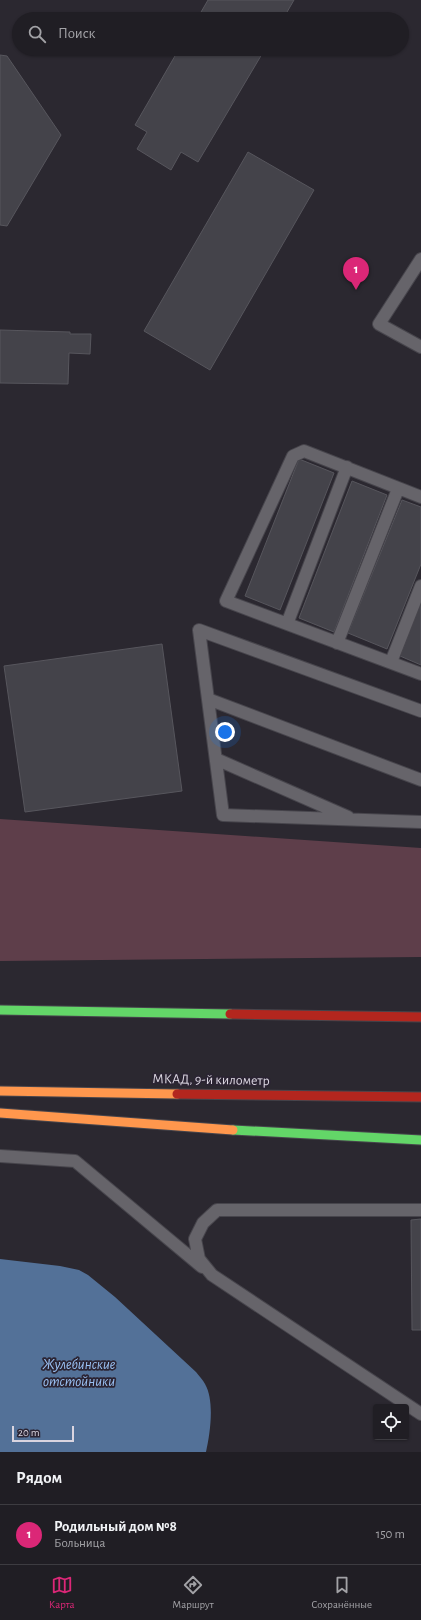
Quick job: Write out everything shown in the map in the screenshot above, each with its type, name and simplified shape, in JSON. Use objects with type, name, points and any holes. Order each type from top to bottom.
[{"type":"main road","points":[[0,1010],[421,1017]]},
{"type":"main road","name":"МКАД, 9-й километр","points":[[0,1090],[421,1097]]},
{"type":"main road","points":[[0,1113],[182,1127],[421,1140]]},
{"type":"lane","points":[[421,259],[380,324],[421,347]]},
{"type":"lane","points":[[421,497],[304,451],[293,456],[226,601],[421,674]]},
{"type":"lane","points":[[287,624],[347,467]]},
{"type":"lane","points":[[337,643],[398,489]]},
{"type":"lane","points":[[390,662],[421,586]]},
{"type":"lane","points":[[421,711],[199,630],[223,815],[421,822]]},
{"type":"lane","points":[[208,699],[421,780]]},
{"type":"lane","points":[[216,759],[356,820]]},
{"type":"lane","points":[[0,1156],[75,1161],[212,1275],[421,1414]]},
{"type":"lane","points":[[212,1275],[199,1259],[195,1239],[203,1223],[217,1210],[421,1210]]},
{"type":"shaded area","points":[[0,819],[421,848],[421,957],[0,961]]},
{"type":"water","name":"Жулебинские отстойники","points":[[0,1259],[60,1266],[79,1270],[88,1275],[115,1297],[196,1372],[205,1384],[210,1399],[211,1418],[206,1452],[0,1452]]},
{"type":"building","points":[[208,0],[294,0],[287,12],[201,12]]},
{"type":"building","points":[[0,55],[7,56],[61,135],[7,226],[0,225]]},
{"type":"building","points":[[175,56],[261,56],[198,162],[181,152],[171,170],[137,149],[147,132],[135,125]]},
{"type":"building","points":[[248,152],[314,190],[210,370],[144,331]]},
{"type":"building","points":[[0,330],[91,334],[90,354],[69,353],[68,384],[0,383]]},
{"type":"building","points":[[299,459],[334,473],[280,610],[245,596]]},
{"type":"building","points":[[352,481],[387,495],[334,632],[299,618]]},
{"type":"building","points":[[402,500],[421,507],[421,564],[387,649],[348,633]]},
{"type":"building","points":[[421,602],[421,665],[400,656]]},
{"type":"building","points":[[162,644],[182,791],[25,812],[4,666]]},
{"type":"building","points":[[421,1219],[421,1330],[412,1330],[411,1220]]},
{"type":"traffic: fast","points":[[0,1010],[230,1014]]},
{"type":"traffic: fast","points":[[233,1130],[421,1140]]},
{"type":"traffic: slow","points":[[0,1091],[177,1094]]},
{"type":"traffic: slow","points":[[0,1113],[233,1130]]},
{"type":"traffic: jam","points":[[230,1014],[421,1017]]},
{"type":"traffic: jam","points":[[177,1094],[421,1097]]},
{"type":"place","name":"Родильный дом №8","points":[[356,290]]}]
